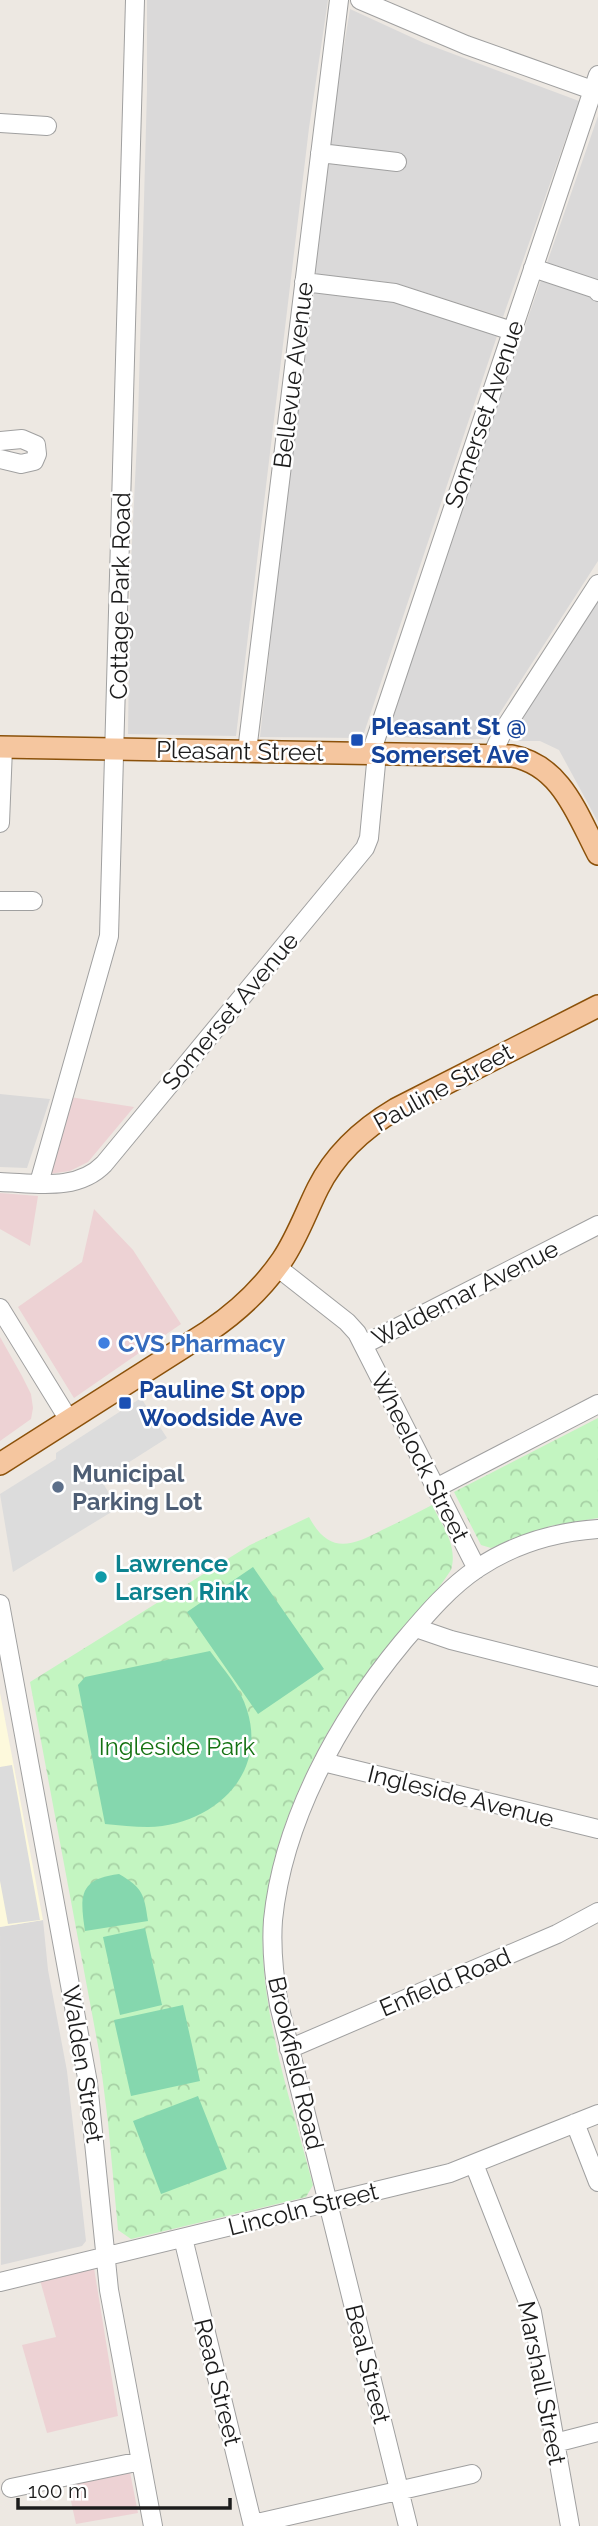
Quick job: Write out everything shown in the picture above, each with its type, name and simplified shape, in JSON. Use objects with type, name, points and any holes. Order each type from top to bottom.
[{"type":"main road","name":"Pleasant Street","points":[[2,747],[492,755],[526,760],[550,774],[565,792],[598,854]]},
{"type":"main road","name":"Pauline Street","points":[[0,1464],[233,1314],[277,1266],[327,1172],[368,1128],[396,1109],[598,1006]]},
{"type":"street","name":"Cottage Park Road","points":[[39,1183],[109,936],[135,0]]},
{"type":"street","name":"Bellevue Avenue","points":[[247,751],[339,0]]},
{"type":"street","points":[[360,0],[459,43],[596,86]]},
{"type":"street","name":"Somerset Avenue","points":[[0,1182],[75,1182],[99,1169],[365,848],[369,838],[374,753],[512,331],[596,86]]},
{"type":"street","points":[[0,123],[47,126]]},
{"type":"street","points":[[320,153],[397,162]]},
{"type":"street","points":[[533,268],[597,290]]},
{"type":"street","points":[[304,282],[395,293],[512,331]]},
{"type":"street","points":[[0,442],[27,440],[36,445],[38,451],[34,461],[26,464],[0,459]]},
{"type":"street","points":[[492,755],[503,731],[598,584]]},
{"type":"street","points":[[0,823],[2,747]]},
{"type":"street","points":[[0,901],[33,901]]},
{"type":"street","name":"Waldemar Avenue","points":[[277,1266],[351,1326],[363,1345],[598,1225]]},
{"type":"street","points":[[0,1308],[69,1420]]},
{"type":"street","name":"Wheelock Street","points":[[363,1345],[477,1569]]},
{"type":"street","points":[[436,1488],[598,1404]]},
{"type":"street","name":"Brookfield Road","points":[[328,2203],[276,1991],[272,1947],[278,1891],[296,1828],[323,1762],[358,1701],[447,1593],[477,1569],[504,1553],[563,1533],[598,1529]]},
{"type":"street","name":"Walden Street","points":[[0,1604],[86,2070],[112,2304],[152,2526]]},
{"type":"street","points":[[416,1628],[451,1640],[598,1677]]},
{"type":"street","name":"Ingleside Avenue","points":[[323,1762],[598,1829]]},
{"type":"street","name":"Enfield Road","points":[[289,2049],[557,1934],[598,1912]]},
{"type":"street","name":"Lincoln Street","points":[[0,2282],[450,2173],[598,2114]]},
{"type":"street","points":[[575,2123],[598,2182]]},
{"type":"street","name":"Marshall Street","points":[[474,2164],[532,2312],[569,2526]]},
{"type":"street","name":"Beal Street","points":[[328,2203],[408,2526]]},
{"type":"street","name":"Read Street","points":[[183,2238],[253,2525]]},
{"type":"street","points":[[555,2443],[598,2432]]},
{"type":"street","points":[[11,2488],[141,2461]]},
{"type":"street","points":[[253,2525],[472,2474]]},
{"type":"shaded area","points":[[147,0],[328,0],[309,128],[236,736],[128,734],[130,583],[138,420],[147,90]]},
{"type":"shaded area","points":[[350,9],[424,43],[579,101],[503,317],[395,283],[315,274],[337,89]]},
{"type":"shaded area","points":[[598,116],[598,561],[483,739],[443,740],[387,736],[457,522]]},
{"type":"shaded area","points":[[314,291],[372,297],[412,307],[497,336],[363,736],[360,738],[260,737],[283,526]]},
{"type":"shaded area","points":[[598,599],[598,822],[559,750],[540,741],[519,741],[513,739],[512,735]]},
{"type":"shaded area","points":[[0,1094],[50,1099],[27,1168],[0,1167]]},
{"type":"shaded area","points":[[70,1097],[134,1107],[88,1162],[70,1171],[49,1174]]},
{"type":"shaded area","points":[[0,1193],[38,1196],[30,1246],[0,1229]]},
{"type":"shaded area","points":[[94,1209],[133,1250],[181,1324],[74,1398],[18,1307],[82,1262]]},
{"type":"shaded area","points":[[0,1337],[31,1394],[33,1408],[31,1419],[0,1441]]},
{"type":"shaded area","name":"Municipal Parking Lot","points":[[141,1398],[167,1438],[101,1480],[118,1508],[13,1572],[0,1494],[56,1459],[56,1453]]},
{"type":"shaded area","points":[[0,1693],[43,1920],[0,1927]]},
{"type":"shaded area","points":[[12,1765],[40,1920],[8,1924],[0,1881],[0,1767]]},
{"type":"shaded area","points":[[43,1920],[48,1970],[67,2071],[86,2241],[82,2246],[1,2265],[0,1927]]},
{"type":"shaded area","points":[[94,2268],[118,2416],[47,2433],[22,2345],[56,2337],[40,2280]]},
{"type":"shaded area","points":[[130,2472],[138,2513],[76,2524],[67,2483]]},
{"type":"green space","points":[[598,1418],[598,1518],[550,1526],[491,1548],[481,1545],[454,1492]]},
{"type":"green space","name":"Ingleside Park","points":[[432,1505],[451,1545],[451,1570],[427,1603],[360,1682],[330,1728],[286,1822],[268,1890],[263,1957],[270,2014],[282,2072],[313,2185],[306,2197],[131,2239],[118,2230],[99,2051],[30,1682],[250,1545],[309,1517],[324,1537],[341,1544],[370,1536]]},
{"type":"green space","points":[[253,1567],[324,1669],[258,1714],[187,1612]]},
{"type":"green space","points":[[210,1651],[236,1686],[247,1710],[251,1734],[249,1756],[242,1776],[229,1793],[213,1807],[193,1818],[148,1827],[105,1824],[78,1685],[85,1677]]},
{"type":"green space","points":[[119,1874],[138,1888],[148,1921],[85,1931],[82,1908],[89,1885],[106,1876]]},
{"type":"green space","points":[[145,1928],[162,2005],[120,2015],[103,1937]]},
{"type":"green space","points":[[183,2005],[200,2081],[131,2096],[114,2020]]},
{"type":"green space","points":[[198,2096],[227,2169],[161,2194],[133,2121]]},
{"type":"place","name":"Pleasant St @ Somerset Ave","points":[[357,740]]},
{"type":"place","name":"CVS Pharmacy","points":[[104,1343]]},
{"type":"place","name":"Pauline St opp Woodside Ave","points":[[125,1403]]},
{"type":"place","name":"Municipal Parking Lot","points":[[58,1487]]},
{"type":"place","name":"Lawrence Larsen Rink","points":[[101,1577]]}]
